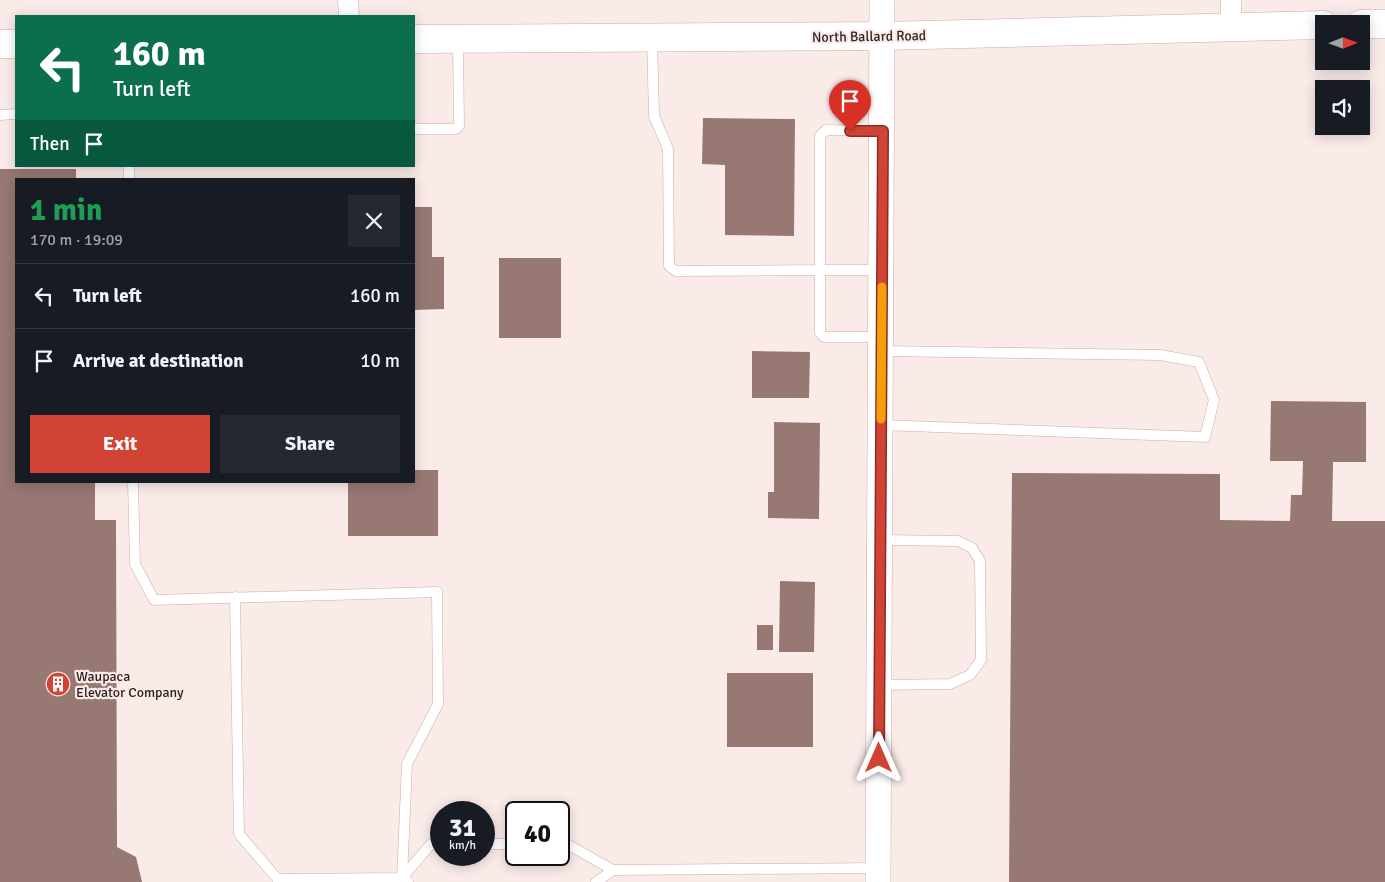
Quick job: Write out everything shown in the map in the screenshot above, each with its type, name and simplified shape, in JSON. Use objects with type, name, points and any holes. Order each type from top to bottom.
[{"type":"main road","points":[[1370,24],[1385,24]]},
{"type":"main road","name":"North Ballard Road","points":[[415,39],[883,36],[1315,25]]},
{"type":"main road","points":[[0,44],[15,44]]},
{"type":"street","points":[[348,0],[349,15]]},
{"type":"street","points":[[878,875],[883,131],[882,0]]},
{"type":"street","points":[[1231,0],[1231,27]]},
{"type":"lane","points":[[652,37],[654,116],[668,150],[669,266],[676,271],[882,270]]},
{"type":"lane","points":[[415,129],[456,129],[458,126],[458,38]]},
{"type":"lane","points":[[0,114],[15,114]]},
{"type":"lane","points":[[881,424],[1205,437],[1214,400],[1199,362],[1160,355],[881,344],[824,337],[820,333],[820,136],[826,130],[883,131]]},
{"type":"lane","points":[[133,483],[135,564],[154,600],[437,592],[438,704],[407,764],[405,880]]},
{"type":"lane","points":[[880,540],[958,541],[972,548],[980,561],[982,660],[970,675],[950,684],[880,685]]},
{"type":"lane","points":[[235,597],[239,834],[280,881],[405,880]]},
{"type":"lane","points":[[405,880],[430,845]]},
{"type":"lane","points":[[570,846],[613,870],[878,875]]},
{"type":"lane","points":[[596,882],[613,870]]},
{"type":"building","points":[[703,118],[795,119],[794,236],[725,235],[725,165],[702,164]]},
{"type":"building","name":"Waupaca Elevator Company","points":[[0,169],[76,169],[76,178],[15,178],[15,483],[95,483],[95,520],[116,520],[117,847],[136,857],[142,882],[0,882]]},
{"type":"building","points":[[415,207],[432,207],[432,257],[444,257],[444,309],[415,310]]},
{"type":"building","points":[[499,258],[561,258],[561,338],[499,338]]},
{"type":"building","points":[[752,351],[810,352],[809,398],[752,398]]},
{"type":"building","points":[[1271,401],[1366,402],[1366,462],[1333,462],[1332,521],[1385,521],[1385,882],[1009,882],[1012,473],[1220,474],[1220,520],[1290,521],[1291,495],[1302,495],[1303,461],[1270,461]]},
{"type":"building","points":[[774,422],[820,423],[819,519],[768,518],[768,492],[774,492]]},
{"type":"building","points":[[415,470],[438,470],[438,536],[348,536],[348,483],[415,483]]},
{"type":"building","points":[[780,581],[815,582],[814,652],[779,652]]},
{"type":"building","points":[[757,625],[773,625],[773,650],[757,650]]},
{"type":"building","points":[[727,673],[813,673],[813,747],[727,747]]},
{"type":"slow traffic","points":[[881,419],[882,287]]},
{"type":"place","name":"Waupaca Elevator Company","points":[[58,684]]},
{"type":"route","points":[[850,131],[883,131],[879,758]]}]
